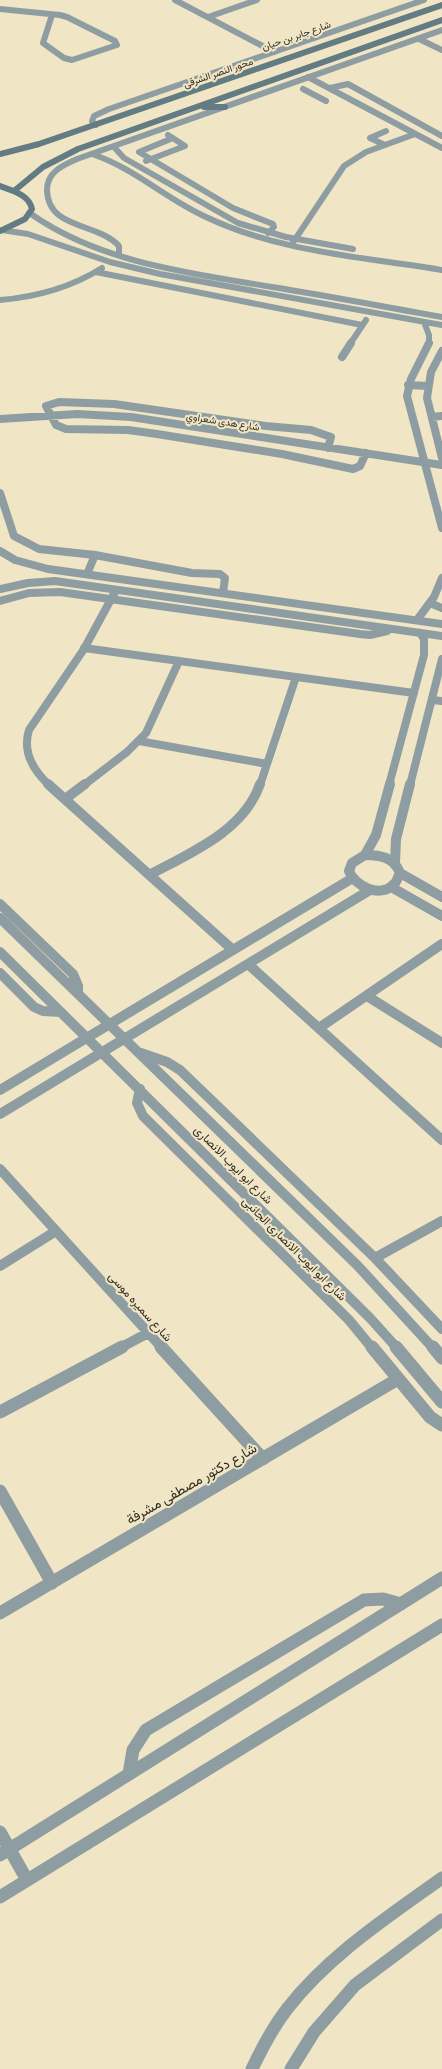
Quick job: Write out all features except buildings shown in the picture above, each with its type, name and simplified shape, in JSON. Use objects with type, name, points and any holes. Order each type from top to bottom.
[{"type":"street","points":[[175,0],[274,52]]},
{"type":"street","points":[[208,17],[257,0]]},
{"type":"street","name":"شارع جابر بن حيان","points":[[96,125],[92,120],[94,116],[100,113],[424,0]]},
{"type":"street","name":"محور النصر الشرقى","points":[[0,154],[39,144],[96,125],[442,5]]},
{"type":"street","points":[[0,9],[52,15],[73,19],[115,42],[117,45],[77,60],[64,58],[43,43],[52,15]]},
{"type":"street","points":[[402,18],[420,28]]},
{"type":"street","points":[[14,192],[24,179],[39,168],[57,158],[442,20]]},
{"type":"street","points":[[343,28],[356,34]]},
{"type":"street","points":[[120,254],[120,246],[115,240],[108,236],[80,227],[63,218],[50,206],[46,196],[47,182],[56,171],[71,162],[92,154],[442,30]]},
{"type":"street","points":[[419,39],[442,50]]},
{"type":"street","points":[[431,44],[442,40]]},
{"type":"street","points":[[356,60],[361,48]]},
{"type":"street","points":[[308,77],[442,148]]},
{"type":"street","points":[[330,88],[348,84],[442,136]]},
{"type":"street","points":[[303,90],[323,100],[338,92]]},
{"type":"street","points":[[196,107],[224,107]]},
{"type":"street","points":[[392,122],[406,117]]},
{"type":"street","points":[[134,164],[184,146],[159,130]]},
{"type":"street","points":[[385,146],[370,138],[386,131]]},
{"type":"street","points":[[291,246],[344,166],[358,156],[416,134]]},
{"type":"street","points":[[173,138],[140,151],[140,154],[234,208],[273,224],[274,227],[268,233]]},
{"type":"street","points":[[114,146],[122,156],[134,164],[238,223],[268,233],[360,250]]},
{"type":"street","points":[[92,154],[113,161],[220,225],[255,237],[291,246],[442,270]]},
{"type":"street","points":[[0,186],[29,201],[31,205],[31,214]]},
{"type":"street","points":[[187,195],[202,190]]},
{"type":"street","points":[[31,214],[53,230],[71,238],[163,266],[442,317]]},
{"type":"street","points":[[1,231],[17,225],[31,214]]},
{"type":"street","points":[[40,238],[53,230]]},
{"type":"street","points":[[1,231],[20,232],[110,262],[186,280],[442,325]]},
{"type":"street","points":[[374,252],[442,264]]},
{"type":"street","points":[[0,300],[39,294],[60,288],[96,272],[110,262]]},
{"type":"street","points":[[96,272],[362,325]]},
{"type":"street","points":[[256,305],[264,294]]},
{"type":"street","points":[[423,313],[442,308]]},
{"type":"street","points":[[342,357],[370,313]]},
{"type":"street","points":[[424,322],[430,341],[413,371],[408,385],[408,402],[442,528]]},
{"type":"street","points":[[442,351],[438,366],[428,386],[427,398],[442,458]]},
{"type":"street","points":[[408,385],[428,386]]},
{"type":"street","points":[[328,448],[331,437],[322,432],[269,426],[189,413],[131,406],[70,402],[47,405],[46,408],[56,425],[66,429],[128,430],[245,448],[349,469],[360,466],[366,453]]},
{"type":"street","points":[[184,424],[189,413]]},
{"type":"street","name":"شارع هدى شعراوي","points":[[0,420],[50,415],[104,414],[184,424],[442,465]]},
{"type":"street","points":[[432,417],[442,416]]},
{"type":"street","points":[[245,448],[250,435]]},
{"type":"street","points":[[0,493],[14,536],[25,543],[39,549],[52,552],[95,555],[184,572],[220,574],[225,578],[223,593]]},
{"type":"street","points":[[0,551],[31,565],[60,570],[442,624]]},
{"type":"street","points":[[87,574],[95,555]]},
{"type":"street","points":[[55,581],[53,578],[60,570]]},
{"type":"street","points":[[417,620],[430,603],[442,578]]},
{"type":"street","points":[[0,589],[18,584],[55,581],[442,636]]},
{"type":"street","points":[[157,595],[158,584]]},
{"type":"street","points":[[116,590],[62,684],[34,722],[27,735],[26,746],[30,762],[40,776],[233,950]]},
{"type":"street","points":[[0,601],[20,594],[45,591],[360,634],[381,633],[390,629]]},
{"type":"street","points":[[430,603],[442,608]]},
{"type":"street","points":[[365,856],[376,835],[414,693],[425,647],[420,633]]},
{"type":"street","points":[[84,648],[414,693]]},
{"type":"street","points":[[442,659],[396,839],[395,862],[400,873],[442,897]]},
{"type":"street","points":[[65,799],[139,741],[152,724],[179,661]]},
{"type":"street","points":[[149,875],[226,830],[239,820],[256,796],[296,677]]},
{"type":"street","points":[[432,700],[442,701]]},
{"type":"street","points":[[139,741],[267,764]]},
{"type":"street","points":[[395,862],[382,856],[365,856],[358,858],[350,867],[351,879],[362,887],[370,890],[377,890],[391,887],[396,883],[400,873]]},
{"type":"street","points":[[0,1090],[351,879]]},
{"type":"street","points":[[391,887],[442,916]]},
{"type":"street","points":[[0,1114],[370,890]]},
{"type":"street","points":[[0,904],[73,974],[78,986],[78,994]]},
{"type":"street","name":"شارع ابو ايوب الانصارى","points":[[0,918],[368,1277],[442,1358]]},
{"type":"street","points":[[319,1028],[368,996],[442,944]]},
{"type":"street","name":"شارع ابو ايوب الانصارى","points":[[0,952],[370,1318],[442,1402]]},
{"type":"street","points":[[248,964],[442,1140]]},
{"type":"street","points":[[0,973],[34,1007],[44,1011],[61,1012]]},
{"type":"street","points":[[368,996],[442,1044]]},
{"type":"street","points":[[137,1052],[153,1056],[180,1070],[375,1258],[442,1328]]},
{"type":"street","name":"شارع ابو ايوب الانصارى الجانبى","points":[[140,1089],[137,1103],[143,1116],[345,1315],[430,1417],[442,1425]]},
{"type":"street","name":"شارع سميره موسى","points":[[0,1169],[263,1459]]},
{"type":"street","points":[[375,1258],[442,1221]]},
{"type":"street","points":[[0,1266],[56,1231]]},
{"type":"street","points":[[0,1412],[148,1333]]},
{"type":"street","name":"شارع دكتور مصطفى مشرفة","points":[[0,1613],[398,1380]]},
{"type":"street","points":[[0,1491],[52,1583]]},
{"type":"street","points":[[5,1852],[442,1578]]},
{"type":"street","points":[[129,1774],[132,1750],[138,1739],[146,1730],[364,1600],[376,1598],[389,1599],[401,1604]]},
{"type":"street","points":[[0,1897],[442,1625]]},
{"type":"street","points":[[0,1832],[5,1852],[27,1880]]},
{"type":"street","points":[[252,2069],[270,2033],[286,2008],[305,1986],[334,1958],[442,1878]]},
{"type":"street","points":[[291,2069],[314,2032],[355,1985],[442,1920]]}]
